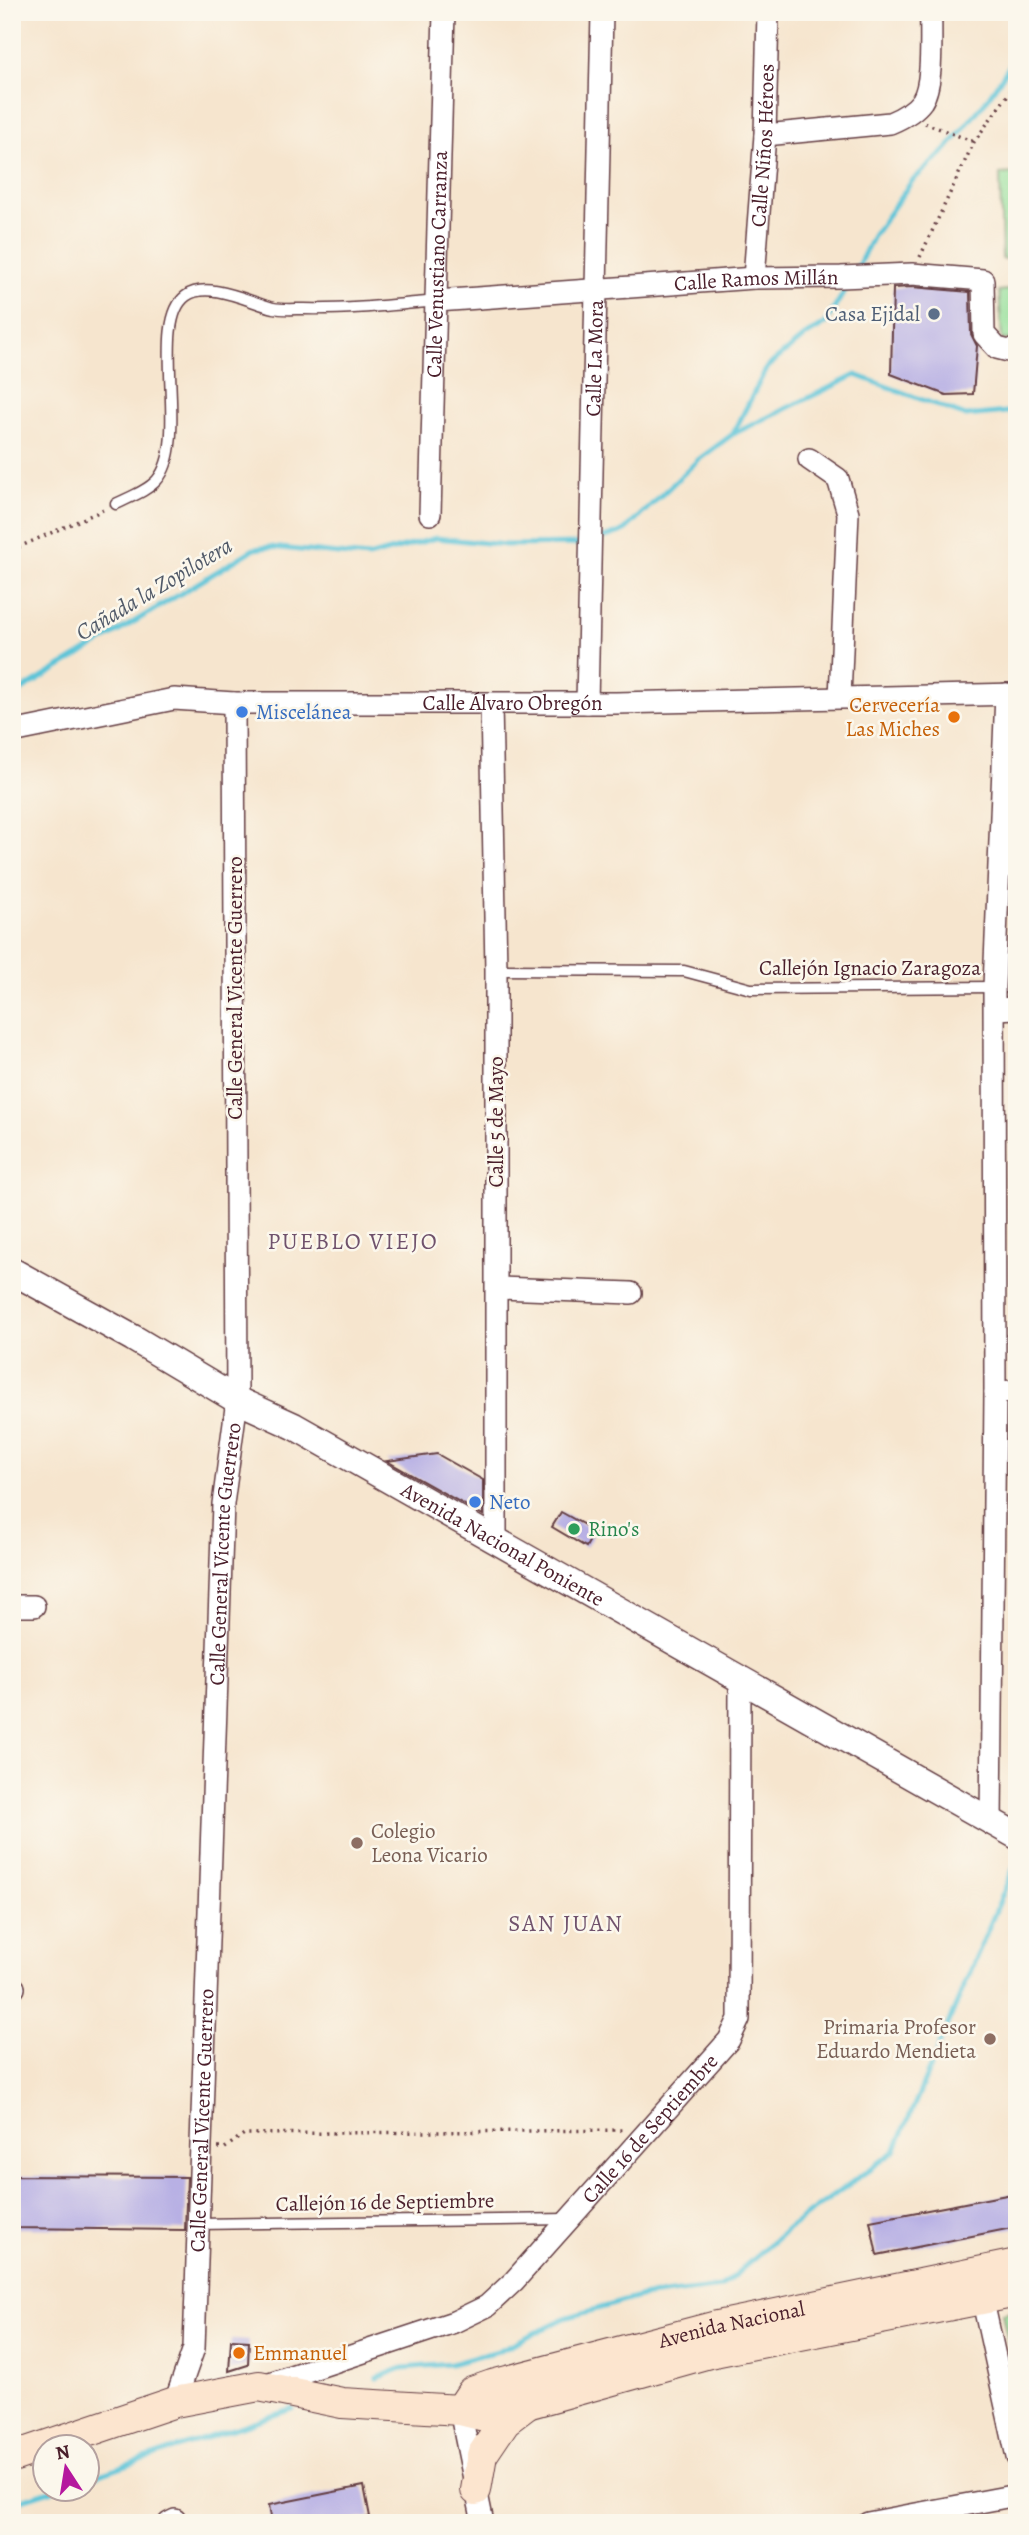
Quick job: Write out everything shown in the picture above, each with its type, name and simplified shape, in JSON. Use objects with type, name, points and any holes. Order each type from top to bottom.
[{"type":"main road","name":"Avenida Nacional","points":[[12,2457],[175,2402],[259,2386],[342,2403],[460,2410],[484,2416],[709,2353],[980,2284],[1017,2264]]},
{"type":"main road","name":"Avenida Nacional","points":[[460,2410],[472,2392],[492,2385],[713,2328],[980,2284],[1017,2291]]},
{"type":"main road","points":[[476,2490],[482,2455],[505,2421],[530,2402]]},
{"type":"street","name":"Calle Venustiano Carranza","points":[[430,514],[444,12]]},
{"type":"street","name":"Calle La Mora","points":[[587,703],[602,12]]},
{"type":"street","name":"Calle Niños Héroes","points":[[754,278],[765,135],[768,12]]},
{"type":"street","points":[[765,135],[890,124],[907,116],[923,100],[929,78],[931,12]]},
{"type":"street","name":"Calle Ramos Millán","points":[[437,301],[754,278],[912,274],[983,280],[984,334],[997,348],[1017,352]]},
{"type":"street","points":[[809,459],[838,479],[848,513],[840,697]]},
{"type":"street","points":[[991,1824],[995,1392],[1006,1009],[994,987],[1011,694]]},
{"type":"street","name":"Calle Álvaro Obregón","points":[[12,732],[174,699],[234,703],[587,703],[1011,694]]},
{"type":"street","name":"Calle General Vicente Guerrero","points":[[175,2402],[194,2348],[223,1504],[237,1400],[234,703]]},
{"type":"street","name":"Calle 5 de Mayo","points":[[491,703],[496,970],[496,1541]]},
{"type":"street","name":"Avenida Nacional Poniente","points":[[12,1271],[134,1338],[237,1400],[295,1426],[991,1824],[1017,1836]]},
{"type":"street","points":[[497,1288],[631,1293]]},
{"type":"street","points":[[995,1392],[1017,1391]]},
{"type":"street","points":[[12,1606],[34,1606]]},
{"type":"street","name":"Calle 16 de Septiembre","points":[[259,2386],[454,2322],[487,2306],[514,2281],[729,2040],[739,2019],[740,1679]]},
{"type":"street","points":[[980,2284],[1012,2420],[1017,2457]]},
{"type":"street","points":[[460,2410],[483,2523]]},
{"type":"street","points":[[868,2523],[1017,2494]]},
{"type":"lane","points":[[116,504],[154,483],[170,454],[174,313],[186,295],[206,289],[275,308],[288,309],[437,301]]},
{"type":"lane","name":"Callejón Ignacio Zaragoza","points":[[496,970],[684,971],[751,989],[994,987]]},
{"type":"lane","name":"Callejón 16 de Septiembre","points":[[199,2224],[570,2219]]},
{"type":"path","points":[[912,274],[974,142],[1017,82]]},
{"type":"path","points":[[907,116],[974,142]]},
{"type":"path","points":[[12,550],[116,504]]},
{"type":"path","points":[[202,2149],[225,2148],[244,2134],[648,2130]]},
{"type":"green space","points":[[1017,173],[1017,258],[1002,259],[1000,174]]},
{"type":"green space","points":[[1017,289],[1017,339],[1002,340],[999,291]]},
{"type":"green space","points":[[1017,2310],[1017,2384],[1002,2313]]},
{"type":"building","name":"Casa Ejidal","points":[[893,288],[970,292],[971,334],[977,346],[973,394],[946,395],[891,374]]},
{"type":"building","name":"Neto","points":[[437,1454],[483,1480],[483,1515],[387,1461]]},
{"type":"building","name":"Rino's","points":[[561,1512],[595,1531],[586,1547],[552,1527]]},
{"type":"building","points":[[13,2176],[187,2177],[185,2230],[12,2228]]},
{"type":"building","points":[[1017,2193],[1017,2227],[877,2255],[870,2221]]},
{"type":"building","name":"Emmanuel","points":[[231,2340],[249,2341],[248,2365],[229,2371]]},
{"type":"building","points":[[364,2486],[370,2517],[342,2523],[272,2523],[269,2505]]},
{"type":"waterway","points":[[856,270],[873,236],[912,181],[946,150],[985,102],[1017,55]]},
{"type":"waterway","points":[[733,434],[767,367],[805,336],[825,324],[850,282]]},
{"type":"waterway","name":"Cañada la Zopilotera","points":[[597,540],[624,531],[698,460],[733,434],[856,375],[966,416],[1017,411]]},
{"type":"waterway","name":"Cañada la Zopilotera","points":[[12,696],[254,549],[270,547],[368,557],[436,538],[506,545],[584,544]]},
{"type":"waterway","points":[[377,2378],[402,2368],[451,2364],[498,2351],[565,2318],[639,2297],[721,2287],[790,2227],[895,2151],[1017,1860]]},
{"type":"waterway","points":[[102,2473],[292,2409]]},
{"type":"waterway","points":[[12,2503],[32,2497]]},
{"type":"place","name":"Casa Ejidal","points":[[934,314]]},
{"type":"place","name":"Miscelánea","points":[[242,712]]},
{"type":"place","name":"Cervecería Las Miches","points":[[954,717]]},
{"type":"place","name":"Neto","points":[[475,1502]]},
{"type":"place","name":"Rino's","points":[[574,1529]]},
{"type":"place","name":"Colegio Leona Vicario","points":[[357,1843]]},
{"type":"place","name":"Primaria Profesor Eduardo Mendieta","points":[[990,2039]]},
{"type":"place","name":"Emmanuel","points":[[239,2353]]},
{"type":"district","name":"PUEBLO VIEJO","points":[[353,1241]]},
{"type":"district","name":"SAN JUAN","points":[[566,1923]]}]
